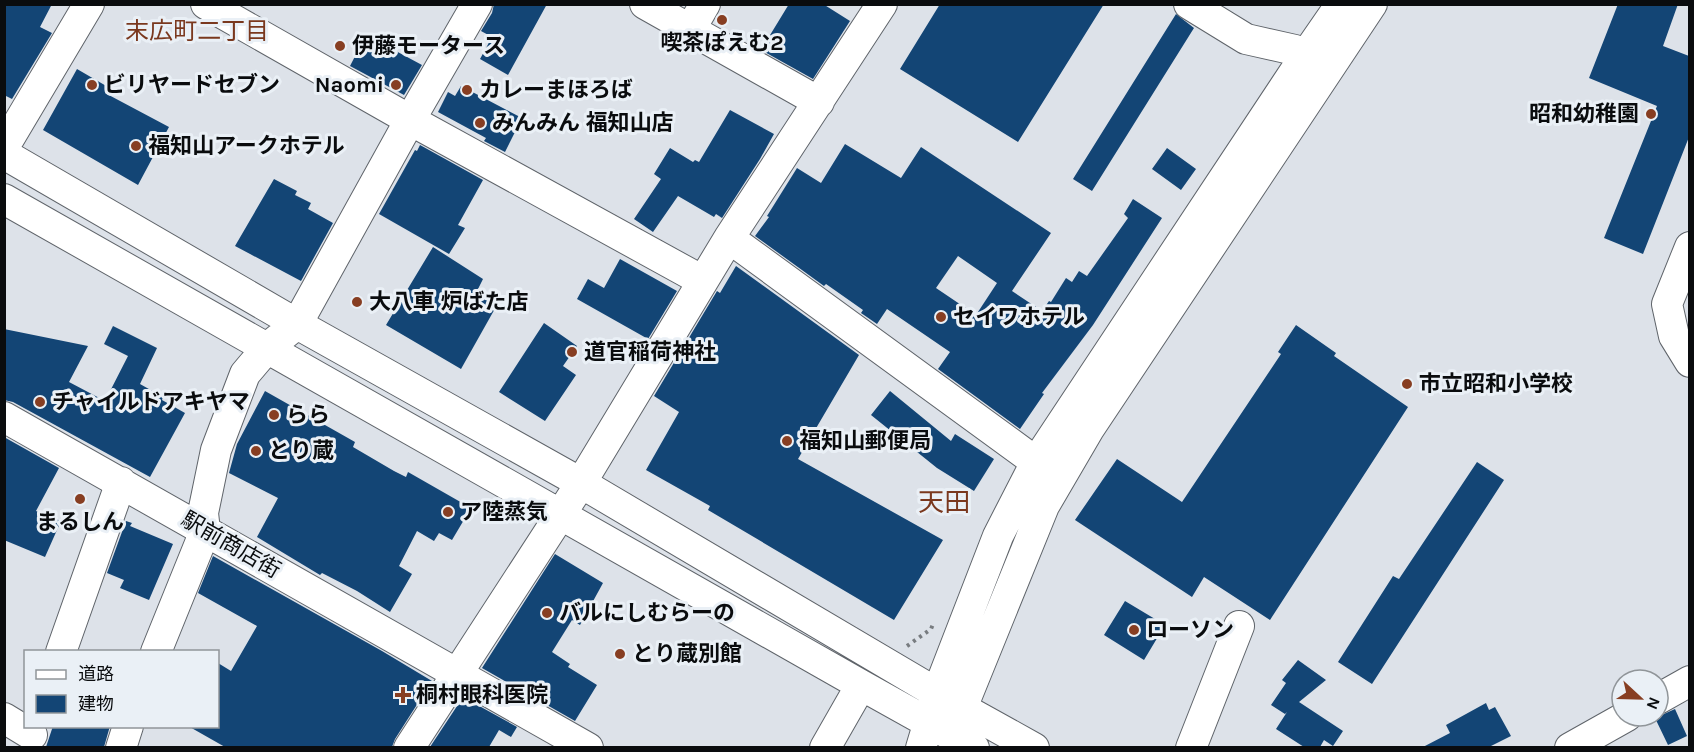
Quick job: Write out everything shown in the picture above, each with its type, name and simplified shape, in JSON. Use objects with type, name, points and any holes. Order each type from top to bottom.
[{"type":"street","points":[[4,147],[90,4]]},
{"type":"street","points":[[206,4],[410,120],[703,281]]},
{"type":"street","points":[[156,650],[205,531],[203,513],[216,450],[245,374],[267,348],[297,324],[477,4]]},
{"type":"street","points":[[645,4],[698,17],[819,102]]},
{"type":"street","points":[[409,747],[581,483],[729,238],[882,4]]},
{"type":"street","points":[[1189,4],[1246,39],[1295,50],[1305,56]]},
{"type":"street","points":[[946,740],[938,692],[998,536],[1036,462],[1341,4]]},
{"type":"street","points":[[946,740],[962,708],[1044,506],[1089,429],[1371,5]]},
{"type":"street","points":[[4,154],[297,324],[581,483],[962,708],[1034,747]]},
{"type":"street","points":[[4,199],[561,513],[861,686],[946,740]]},
{"type":"street","points":[[729,238],[1036,462]]},
{"type":"street","points":[[1689,247],[1667,304],[1674,336],[1689,362]]},
{"type":"street","name":"駅前商店街","points":[[4,417],[588,747]]},
{"type":"street","points":[[61,650],[121,482]]},
{"type":"street","points":[[1191,747],[1239,626]]},
{"type":"street","points":[[1670,692],[1689,681]]},
{"type":"street","points":[[825,747],[861,686]]},
{"type":"street","points":[[4,718],[32,736]]},
{"type":"street","points":[[1570,747],[1610,725]]},
{"type":"street","points":[[121,747],[127,728]]},
{"type":"building","points":[[4,4],[52,4],[40,27],[52,33],[12,99],[4,95]]},
{"type":"building","points":[[494,4],[547,4],[508,75],[480,59],[492,37],[481,31],[492,13]]},
{"type":"building","points":[[789,4],[823,4],[850,21],[813,79],[761,50]]},
{"type":"building","points":[[940,4],[1104,4],[1018,142],[900,69]]},
{"type":"building","points":[[1618,4],[1678,4],[1663,46],[1689,56],[1689,137],[1643,254],[1604,238],[1657,106],[1589,78]]},
{"type":"building","points":[[1176,14],[1194,28],[1092,191],[1073,179]]},
{"type":"building","points":[[366,35],[422,65],[404,95],[350,66]]},
{"type":"building","points":[[77,69],[108,87],[105,93],[169,127],[138,185],[43,130]]},
{"type":"building","points":[[461,86],[522,118],[505,152],[484,141],[486,138],[438,112],[448,92],[455,96]]},
{"type":"building","points":[[730,110],[774,134],[722,218],[716,214],[714,217],[678,196],[653,232],[634,219],[661,179],[654,174],[670,148],[693,162],[695,160],[699,162]]},
{"type":"building","points":[[845,144],[901,178],[921,147],[1051,233],[1012,291],[1042,311],[1049,301],[1051,302],[1066,278],[1072,282],[1079,271],[1087,276],[1128,218],[1124,214],[1133,199],[1162,218],[1093,325],[1042,393],[1044,394],[1020,429],[938,369],[950,352],[887,309],[877,324],[861,313],[863,310],[826,284],[824,286],[755,236],[769,217],[767,216],[797,168],[821,183]],"holes":[[[958,256],[997,283],[976,315],[936,288]]]},
{"type":"building","points":[[420,145],[483,180],[458,225],[465,228],[449,254],[379,214]]},
{"type":"building","points":[[1167,148],[1196,169],[1181,190],[1152,169]]},
{"type":"building","points":[[274,179],[297,191],[295,195],[311,203],[308,209],[333,223],[301,281],[235,246]]},
{"type":"building","points":[[433,247],[483,279],[476,293],[497,305],[461,369],[386,325]]},
{"type":"building","points":[[620,259],[677,291],[648,339],[577,299],[588,279],[604,288]]},
{"type":"building","points":[[736,266],[859,355],[798,459],[943,540],[894,620],[708,510],[710,506],[646,470],[679,412],[654,396],[717,291],[720,293]]},
{"type":"building","points":[[544,323],[577,346],[563,366],[576,375],[545,421],[499,392]]},
{"type":"building","points":[[1296,325],[1336,353],[1334,356],[1408,407],[1270,620],[1204,577],[1192,597],[1075,520],[1117,459],[1182,502],[1281,354],[1278,352]]},
{"type":"building","points":[[113,326],[157,348],[140,384],[185,413],[150,477],[13,402],[4,400],[4,329],[88,346],[69,382],[105,401],[128,356],[104,344]]},
{"type":"building","points":[[265,391],[355,442],[353,447],[394,471],[406,477],[408,472],[471,508],[452,540],[439,533],[434,541],[417,531],[399,566],[412,574],[390,612],[357,591],[322,573],[320,575],[257,537],[278,498],[229,473],[237,444]]},
{"type":"building","points":[[890,391],[951,441],[955,434],[994,459],[974,491],[937,468],[871,415]]},
{"type":"building","points":[[4,437],[59,468],[36,511],[61,521],[45,557],[4,540]]},
{"type":"building","points":[[1477,462],[1504,480],[1372,684],[1338,662],[1393,576],[1399,579]]},
{"type":"building","points":[[126,521],[132,523],[130,526],[173,544],[149,600],[120,588],[124,580],[107,573]]},
{"type":"building","points":[[555,554],[603,583],[580,625],[572,620],[552,652],[570,664],[568,667],[597,685],[575,721],[482,668]]},
{"type":"building","points":[[213,556],[432,681],[392,747],[225,747],[192,728],[219,728],[219,664],[231,671],[257,626],[198,593]]},
{"type":"building","name":"ローソン","points":[[1125,601],[1165,625],[1144,660],[1104,635]]},
{"type":"building","points":[[1298,660],[1326,680],[1299,702],[1343,731],[1333,746],[1324,740],[1320,747],[1304,747],[1276,729],[1287,712],[1285,714],[1271,705],[1286,683],[1282,680]]},
{"type":"building","points":[[463,697],[517,727],[511,737],[499,730],[489,747],[430,747]]},
{"type":"building","points":[[1486,703],[1489,710],[1495,707],[1511,736],[1489,747],[1423,747],[1450,733],[1446,725]]},
{"type":"building","points":[[1675,709],[1687,736],[1668,745],[1660,728],[1670,728],[1670,711]]},
{"type":"building","points":[[52,728],[109,728],[104,747],[46,747]]},
{"type":"place","name":"喫茶ぽえむ2","points":[[722,20]]},
{"type":"place","name":"伊藤モータース","points":[[340,46]]},
{"type":"place","name":"ビリヤードセブン","points":[[92,85]]},
{"type":"place","name":"Naomi","points":[[396,85]]},
{"type":"place","name":"カレーまほろば","points":[[467,90]]},
{"type":"place","name":"昭和幼稚園","points":[[1651,114]]},
{"type":"place","name":"みんみん 福知山店","points":[[480,123]]},
{"type":"place","name":"福知山アークホテル","points":[[136,146]]},
{"type":"place","name":"大八車 炉ばた店","points":[[357,302]]},
{"type":"place","name":"セイワホテル","points":[[941,317]]},
{"type":"place","name":"道官稲荷神社","points":[[572,352]]},
{"type":"place","name":"市立昭和小学校","points":[[1407,384]]},
{"type":"place","name":"チャイルドアキヤマ","points":[[40,402]]},
{"type":"place","name":"らら","points":[[274,415]]},
{"type":"place","name":"福知山郵便局","points":[[787,441]]},
{"type":"place","name":"とり蔵","points":[[256,451]]},
{"type":"place","name":"まるしん","points":[[80,499]]},
{"type":"place","name":"ア陸蒸気","points":[[448,512]]},
{"type":"place","name":"バルにしむらーの","points":[[547,613]]},
{"type":"place","name":"ローソン","points":[[1134,630]]},
{"type":"place","name":"とり蔵別館","points":[[620,654]]},
{"type":"place","name":"桐村眼科医院","points":[[403,695]]},
{"type":"district","name":"末広町二丁目","points":[[197,31]]},
{"type":"district","name":"天田","points":[[944,502]]}]
